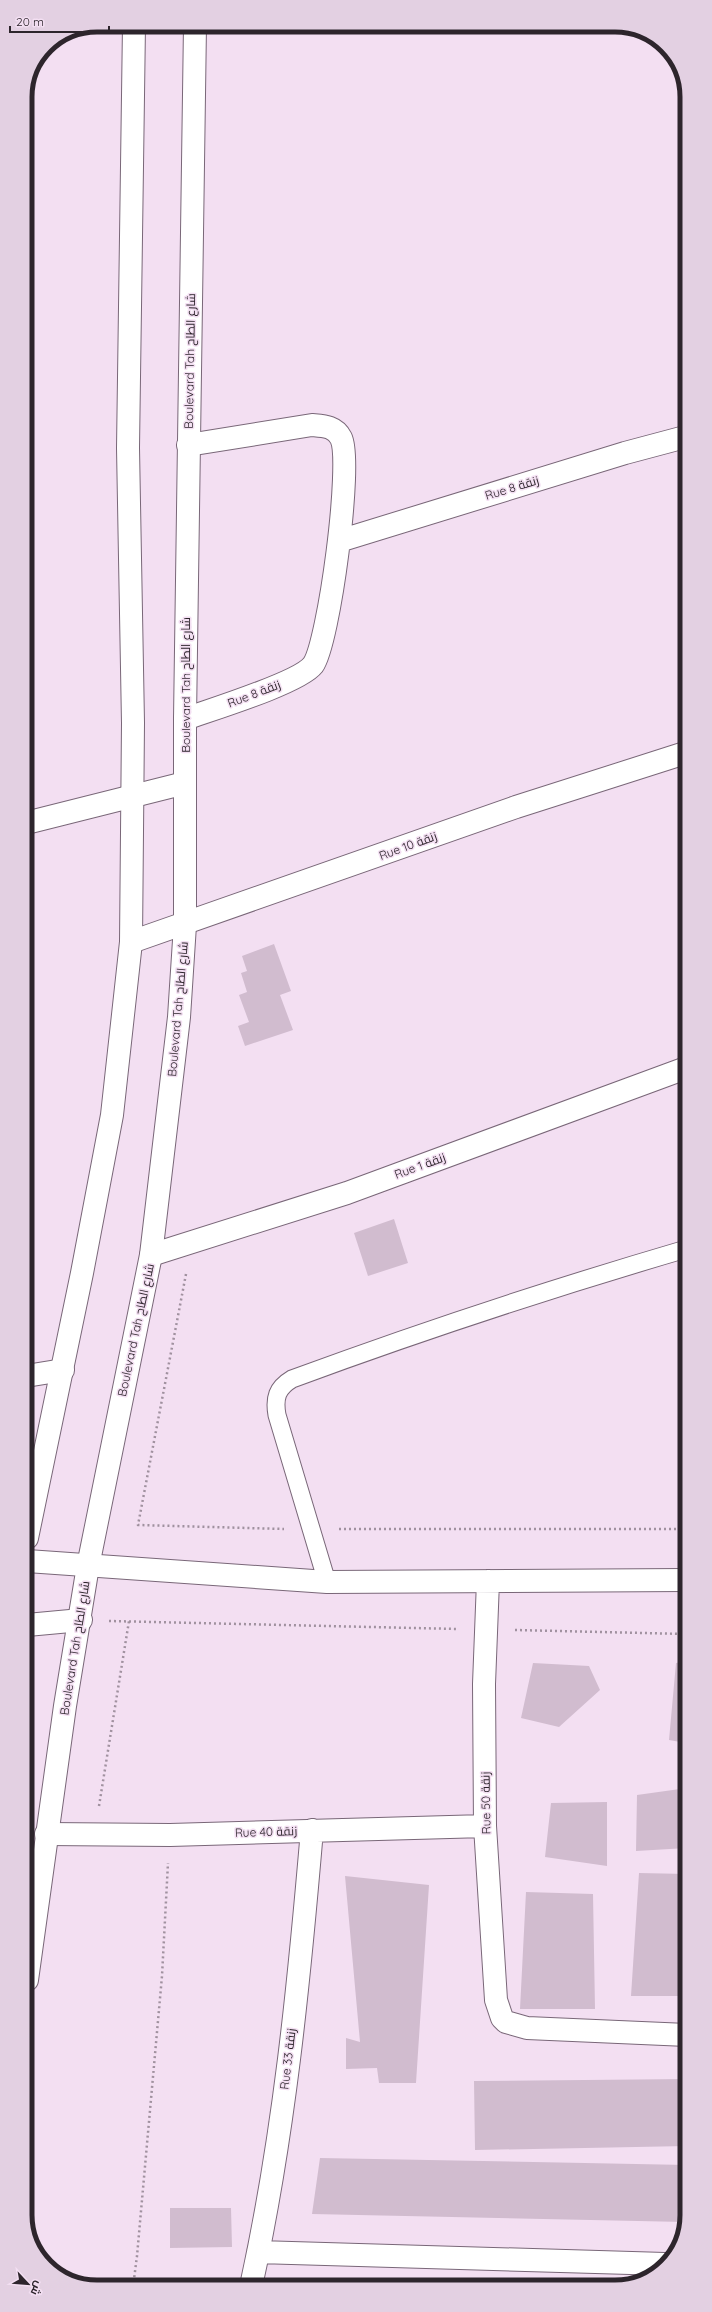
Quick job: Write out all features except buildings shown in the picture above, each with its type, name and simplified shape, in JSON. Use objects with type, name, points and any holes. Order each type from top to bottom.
[{"type":"street","points":[[32,1514],[112,1115],[131,942],[133,796],[128,448],[134,32]]},
{"type":"street","name":"Boulevard Tah شارع الطاح","points":[[32,1942],[65,1706],[81,1620],[88,1566],[151,1255],[171,1093],[185,925],[185,719],[188,445],[195,32]]},
{"type":"street","name":"Rue 8 زنقة","points":[[185,719],[294,679],[312,665],[320,649],[325,632],[339,541],[344,454],[341,439],[336,431],[327,426],[298,426],[188,445]]},
{"type":"street","name":"Rue 8 زنقة","points":[[339,541],[625,453],[680,438]]},
{"type":"street","name":"Rue 10 زنقة","points":[[131,942],[185,925],[516,808],[680,754]]},
{"type":"street","points":[[32,821],[185,783]]},
{"type":"street","name":"Rue 1 زنقة","points":[[151,1255],[347,1193],[680,1070]]},
{"type":"street","points":[[32,1375],[62,1370]]},
{"type":"street","points":[[32,1561],[327,1582],[680,1580]]},
{"type":"street","name":"Rue 50 زنقة","points":[[488,1581],[484,1684],[485,1826],[496,2000],[502,2018],[506,2022],[527,2028],[680,2035]]},
{"type":"street","points":[[32,1625],[81,1620]]},
{"type":"street","name":"Rue 40 زنقة","points":[[46,1834],[170,1835],[485,1826]]},
{"type":"street","name":"Rue 33 زنقة","points":[[251,2280],[258,2252],[291,2042],[302,1952],[312,1830]]},
{"type":"street","points":[[258,2252],[658,2264]]},
{"type":"lane","points":[[327,1582],[277,1415],[276,1399],[284,1384],[292,1379],[381,1346],[542,1292],[680,1251]]},
{"type":"path","points":[[192,1242],[138,1525],[312,1529],[680,1529]]},
{"type":"path","points":[[81,1620],[680,1634]]},
{"type":"path","points":[[94,1834],[129,1622]]},
{"type":"path","points":[[134,2280],[138,2256],[162,1976],[170,1835]]}]
